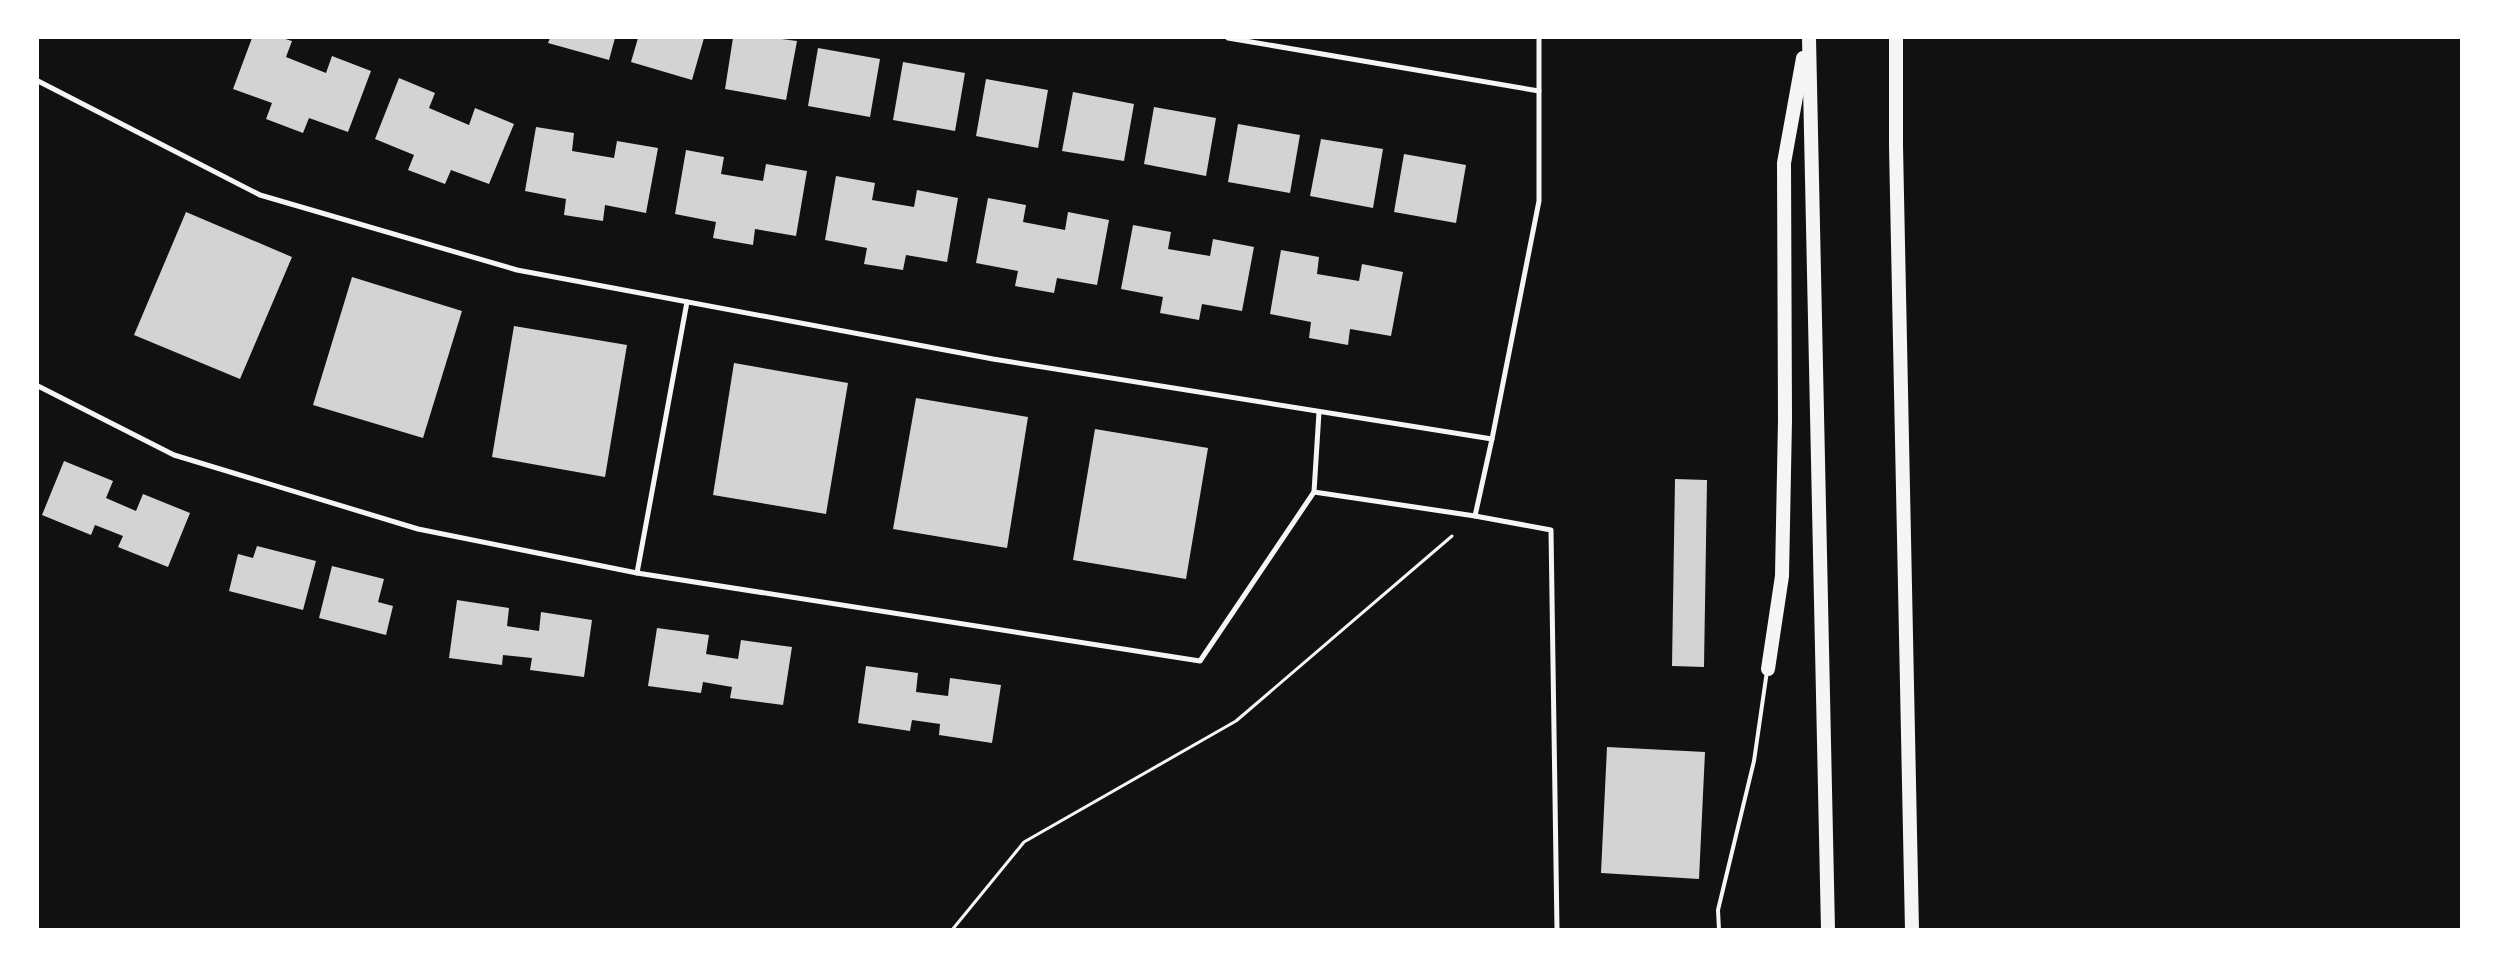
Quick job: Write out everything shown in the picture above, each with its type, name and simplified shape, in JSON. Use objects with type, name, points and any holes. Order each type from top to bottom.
[{"type":"highway","points":[[1768,668],[1782,576],[1785,420],[1784,163],[1808,38]]},
{"type":"highway","points":[[1808,38],[1828,930]]},
{"type":"highway","points":[[1896,38],[1896,146],[1912,930]]},
{"type":"street","points":[[1228,38],[1539,91]]},
{"type":"street","points":[[1475,516],[1539,201],[1539,38]]},
{"type":"street","points":[[38,81],[260,194],[517,270],[994,359],[1492,439]]},
{"type":"street","points":[[637,573],[687,302]]},
{"type":"street","points":[[38,386],[174,455],[418,529],[637,573],[1200,661],[1314,492],[1319,412]]},
{"type":"street","points":[[1314,492],[1475,516],[1551,530],[1557,930]]},
{"type":"lane","points":[[1719,930],[1718,910],[1754,761],[1768,668]]},
{"type":"path","points":[[952,930],[1024,842],[1236,721],[1475,516]]},
{"type":"building","points":[[252,38],[282,38],[292,41],[286,57],[326,73],[332,56],[371,71],[348,132],[309,118],[303,133],[266,119],[272,103],[233,89]]},
{"type":"building","points":[[550,38],[615,38],[609,60],[548,43]]},
{"type":"building","points":[[638,38],[704,38],[692,80],[631,62]]},
{"type":"building","points":[[733,38],[774,38],[797,41],[786,100],[725,89]]},
{"type":"building","points":[[818,48],[880,59],[870,117],[808,106]]},
{"type":"building","points":[[903,62],[965,73],[955,131],[893,120]]},
{"type":"building","points":[[399,78],[435,93],[429,108],[469,125],[475,108],[514,124],[489,184],[451,170],[445,184],[408,170],[414,155],[375,139]]},
{"type":"building","points":[[986,79],[1048,90],[1038,148],[976,136]]},
{"type":"building","points":[[1073,92],[1134,104],[1124,161],[1062,151]]},
{"type":"building","points":[[1154,107],[1216,118],[1206,176],[1144,164]]},
{"type":"building","points":[[1238,124],[1300,135],[1290,193],[1228,182]]},
{"type":"building","points":[[536,127],[574,133],[572,151],[614,158],[617,141],[658,148],[646,213],[605,205],[603,221],[564,215],[566,199],[525,191]]},
{"type":"building","points":[[1321,139],[1383,149],[1373,208],[1310,196]]},
{"type":"building","points":[[686,150],[724,157],[721,174],[763,181],[766,164],[807,171],[796,236],[755,229],[753,245],[713,238],[716,222],[675,214]]},
{"type":"building","points":[[1404,154],[1466,165],[1456,223],[1394,212]]},
{"type":"building","points":[[836,176],[875,183],[872,200],[914,207],[917,190],[958,198],[947,262],[906,255],[903,270],[864,264],[867,248],[825,240]]},
{"type":"building","points":[[988,198],[1026,205],[1023,222],[1065,230],[1068,212],[1109,220],[1097,285],[1057,278],[1054,293],[1015,286],[1018,271],[976,263]]},
{"type":"building","points":[[186,212],[292,257],[240,379],[134,335]]},
{"type":"building","points":[[1133,225],[1171,232],[1168,249],[1210,256],[1213,239],[1254,247],[1242,311],[1202,304],[1199,320],[1160,313],[1163,297],[1121,289]]},
{"type":"building","points":[[1281,250],[1319,257],[1317,274],[1359,281],[1362,264],[1403,272],[1391,336],[1350,329],[1348,345],[1309,338],[1311,322],[1270,314]]},
{"type":"building","points":[[352,277],[462,311],[423,438],[313,405]]},
{"type":"building","points":[[514,326],[627,345],[605,477],[492,457]]},
{"type":"building","points":[[734,363],[848,383],[826,514],[713,495]]},
{"type":"building","points":[[916,398],[1028,417],[1007,548],[893,529]]},
{"type":"building","points":[[1095,429],[1208,448],[1186,579],[1073,560]]},
{"type":"building","points":[[64,461],[113,481],[106,498],[136,511],[143,494],[190,513],[168,567],[118,547],[123,536],[95,525],[91,535],[42,515]]},
{"type":"building","points":[[1675,479],[1707,480],[1704,667],[1672,666]]},
{"type":"building","points":[[257,546],[316,561],[303,610],[229,591],[238,554],[253,558]]},
{"type":"building","points":[[332,566],[384,579],[378,602],[393,606],[386,635],[319,618]]},
{"type":"building","points":[[457,600],[509,608],[507,626],[539,631],[541,612],[592,620],[584,677],[530,670],[532,658],[503,655],[502,665],[449,658]]},
{"type":"building","points":[[657,628],[709,635],[706,654],[738,659],[741,640],[792,647],[783,705],[730,698],[732,687],[703,682],[701,693],[648,686]]},
{"type":"building","points":[[866,666],[918,673],[916,692],[948,696],[950,678],[1001,685],[992,743],[939,735],[940,724],[912,720],[910,731],[858,723]]},
{"type":"building","points":[[1607,747],[1705,752],[1699,879],[1601,873]]}]
